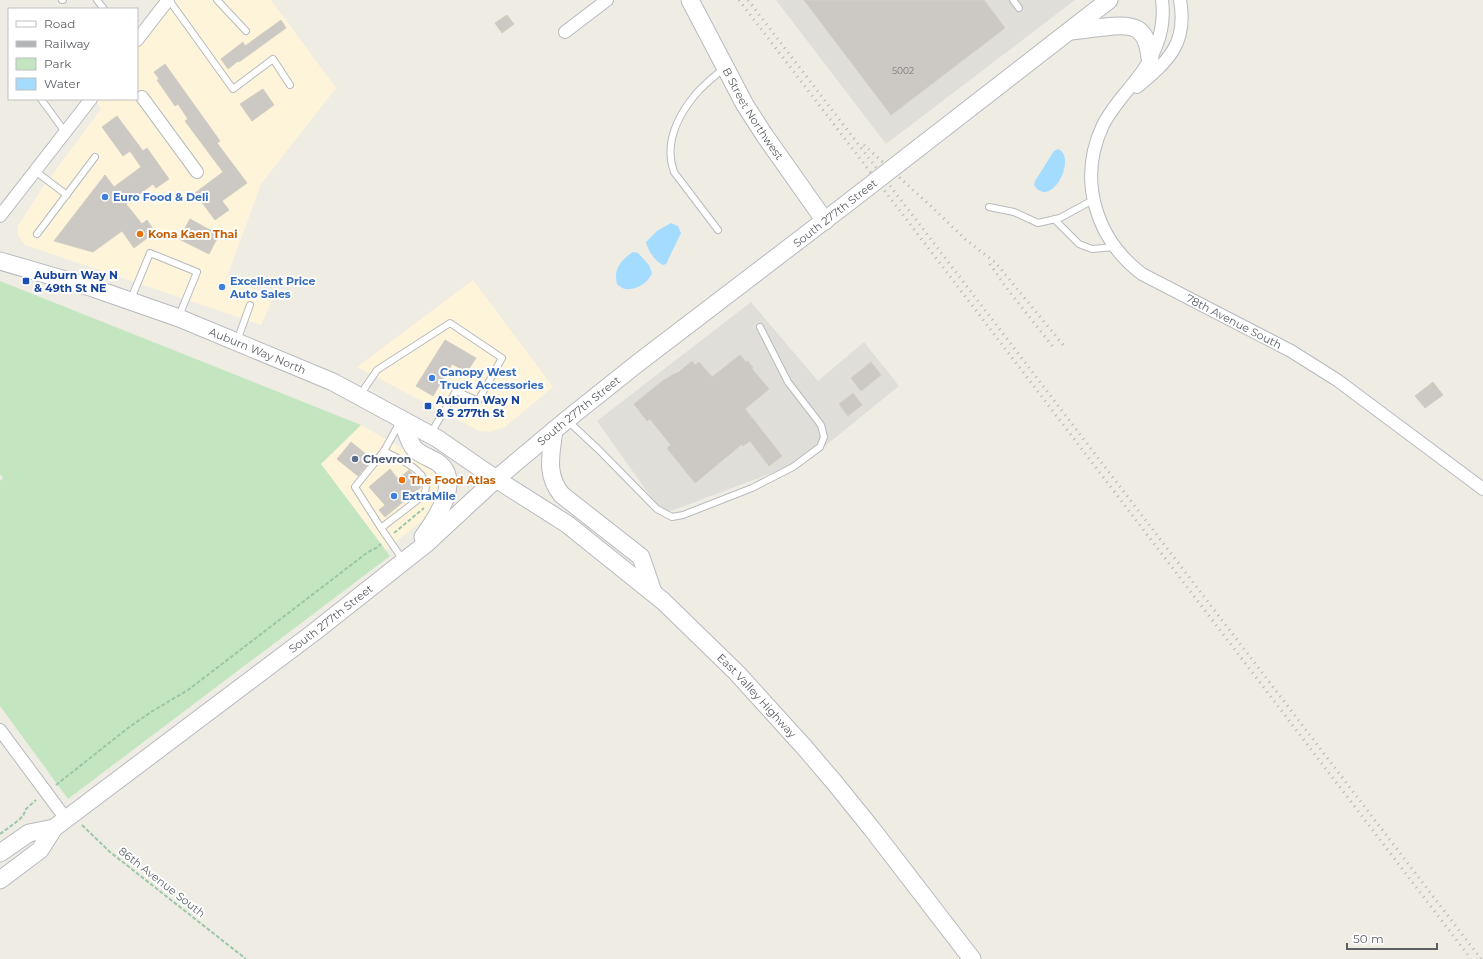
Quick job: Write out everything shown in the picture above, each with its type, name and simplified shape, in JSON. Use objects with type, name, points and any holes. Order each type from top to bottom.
[{"type":"main road","name":"B Street Northwest","points":[[690,0],[724,68],[753,119],[825,221]]},
{"type":"main road","name":"South 277th Street","points":[[0,880],[40,850],[64,820],[313,633],[427,543],[496,479],[560,425],[1110,0]]},
{"type":"main road","points":[[1068,32],[1119,25],[1131,26],[1139,29],[1144,34],[1149,46],[1150,58]]},
{"type":"main road","name":"Auburn Way North","points":[[0,261],[93,288],[179,318],[333,382],[430,435],[496,479]]},
{"type":"main road","points":[[401,419],[414,449],[439,463],[447,474],[448,483],[444,502],[435,520],[406,559]]},
{"type":"main road","points":[[560,425],[550,472],[556,488],[562,495],[641,557],[653,592]]},
{"type":"main road","name":"East Valley Highway","points":[[496,479],[567,524],[653,592],[737,673],[805,748],[872,829],[972,959]]},
{"type":"main road","name":"South 277th Street","points":[[0,853],[29,833],[64,820]]},
{"type":"street","points":[[138,39],[168,0]]},
{"type":"street","points":[[565,32],[607,0]]},
{"type":"street","name":"78th Avenue South","points":[[1162,0],[1163,22],[1161,35],[1150,58],[1137,79],[1120,100],[1103,126],[1097,143],[1092,163],[1091,177],[1093,200],[1103,229],[1129,264],[1142,274],[1291,351],[1337,380],[1483,490]]},
{"type":"street","name":"78th Avenue South","points":[[1120,100],[1159,69],[1172,53],[1179,39],[1182,23],[1180,0]]},
{"type":"street","points":[[139,95],[197,172]]},
{"type":"street","points":[[0,216],[34,170],[90,100]]},
{"type":"street","points":[[0,730],[46,792],[64,820]]},
{"type":"lane","points":[[97,0],[103,8]]},
{"type":"lane","points":[[168,0],[233,88],[272,59],[290,85]]},
{"type":"lane","points":[[217,0],[246,31]]},
{"type":"lane","points":[[1013,0],[1019,8]]},
{"type":"lane","points":[[718,230],[674,172],[671,160],[671,149],[672,133],[695,95],[724,68]]},
{"type":"lane","points":[[42,100],[65,132]]},
{"type":"lane","points":[[37,234],[95,158]]},
{"type":"lane","points":[[34,170],[67,195]]},
{"type":"lane","points":[[989,206],[1014,212],[1038,223],[1060,218],[1093,200]]},
{"type":"lane","points":[[1054,219],[1079,244],[1092,249],[1116,247]]},
{"type":"lane","points":[[131,301],[150,253],[197,272],[179,318]]},
{"type":"lane","points":[[237,341],[250,305]]},
{"type":"lane","points":[[360,396],[377,370],[450,323],[502,358],[478,401],[456,391],[430,435]]},
{"type":"lane","points":[[560,425],[599,450],[658,509],[672,517],[683,515],[752,488],[809,457],[820,447],[824,437],[821,425],[788,382],[760,327]]},
{"type":"lane","points":[[401,419],[384,451],[355,487],[388,538],[406,559]]},
{"type":"lane","points":[[381,528],[424,494],[426,490],[426,484],[419,472],[384,451]]},
{"type":"path","points":[[0,834],[15,823],[26,809],[46,792],[128,728],[151,712],[188,690],[368,552],[376,548],[428,505]]},
{"type":"path","name":"86th Avenue South","points":[[64,820],[87,831],[110,852],[246,959]]},
{"type":"shaded area","points":[[159,0],[271,0],[336,88],[261,184],[227,277],[273,298],[261,325],[25,245],[18,235],[18,226],[41,190],[101,109],[96,100],[138,100],[138,28]]},
{"type":"shaded area","points":[[776,0],[1075,0],[886,144]]},
{"type":"shaded area","points":[[473,280],[553,387],[505,427],[489,432],[479,431],[357,367]]},
{"type":"shaded area","points":[[751,302],[818,381],[864,342],[899,386],[809,459],[663,514],[597,421]]},
{"type":"shaded area","points":[[361,425],[423,460],[433,469],[438,483],[439,492],[430,514],[386,550],[321,464]]},
{"type":"green space","points":[[0,281],[361,425],[321,464],[390,556],[68,799],[0,706],[0,481],[3,478],[0,474]]},
{"type":"water","points":[[1058,149],[1063,154],[1065,162],[1064,171],[1060,180],[1054,187],[1048,191],[1041,191],[1034,185],[1035,181],[1054,151]]},
{"type":"water","points":[[671,223],[678,226],[681,233],[666,264],[663,265],[652,255],[646,242],[657,231]]},
{"type":"water","points":[[633,252],[638,253],[649,265],[652,273],[642,285],[637,288],[626,289],[617,284],[616,274],[619,265]]},
{"type":"building","points":[[804,0],[984,0],[1005,28],[891,115]]},
{"type":"building","points":[[507,15],[514,24],[502,33],[495,23]]},
{"type":"building","points":[[281,20],[286,28],[228,69],[221,59],[243,42],[245,46]]},
{"type":"building","points":[[165,64],[220,141],[217,143],[247,183],[222,201],[229,210],[215,220],[195,193],[223,172],[185,121],[188,119],[178,104],[175,106],[157,80],[159,79],[154,72]]},
{"type":"building","points":[[263,89],[274,105],[252,121],[240,104]]},
{"type":"building","points":[[117,116],[143,151],[147,148],[169,179],[156,188],[153,184],[126,204],[142,224],[147,220],[155,232],[134,248],[122,231],[93,252],[54,241],[105,175],[114,187],[141,167],[130,151],[123,156],[102,127]]},
{"type":"building","points":[[190,219],[219,235],[209,254],[179,239]]},
{"type":"building","points":[[445,340],[476,358],[467,372],[452,364],[433,396],[416,386]]},
{"type":"building","points":[[740,355],[746,362],[748,361],[753,368],[752,369],[769,389],[745,409],[782,456],[769,466],[750,441],[743,446],[742,444],[695,483],[667,448],[671,445],[650,419],[647,421],[634,404],[665,379],[679,372],[692,361],[695,365],[699,362],[712,377]]},
{"type":"building","points":[[871,362],[881,375],[861,391],[851,378]]},
{"type":"building","points":[[1433,382],[1443,395],[1425,408],[1415,396]]},
{"type":"building","points":[[853,393],[862,405],[848,416],[839,404]]},
{"type":"building","name":"Chevron","points":[[351,442],[372,459],[358,476],[337,459]]},
{"type":"building","name":"ExtraMile","points":[[390,469],[398,479],[409,470],[420,483],[421,487],[385,517],[379,510],[385,505],[369,487]]},
{"type":"railway","points":[[739,0],[1471,959]]},
{"type":"railway","points":[[748,0],[1481,959]]},
{"type":"railway","points":[[864,145],[966,240],[996,263],[1064,346]]},
{"type":"railway","points":[[990,264],[1005,286],[1054,348]]},
{"type":"place","name":"Euro Food & Deli","points":[[105,197]]},
{"type":"place","name":"Kona Kaen Thai","points":[[140,234]]},
{"type":"place","name":"Auburn Way N & 49th St NE","points":[[26,281]]},
{"type":"place","name":"Excellent Price Auto Sales","points":[[222,287]]},
{"type":"place","name":"Canopy West Truck Accessories","points":[[432,378]]},
{"type":"place","name":"Auburn Way N & S 277th St","points":[[428,406]]},
{"type":"place","name":"Chevron","points":[[355,459]]},
{"type":"place","name":"The Food Atlas","points":[[402,480]]},
{"type":"place","name":"ExtraMile","points":[[394,496]]}]
